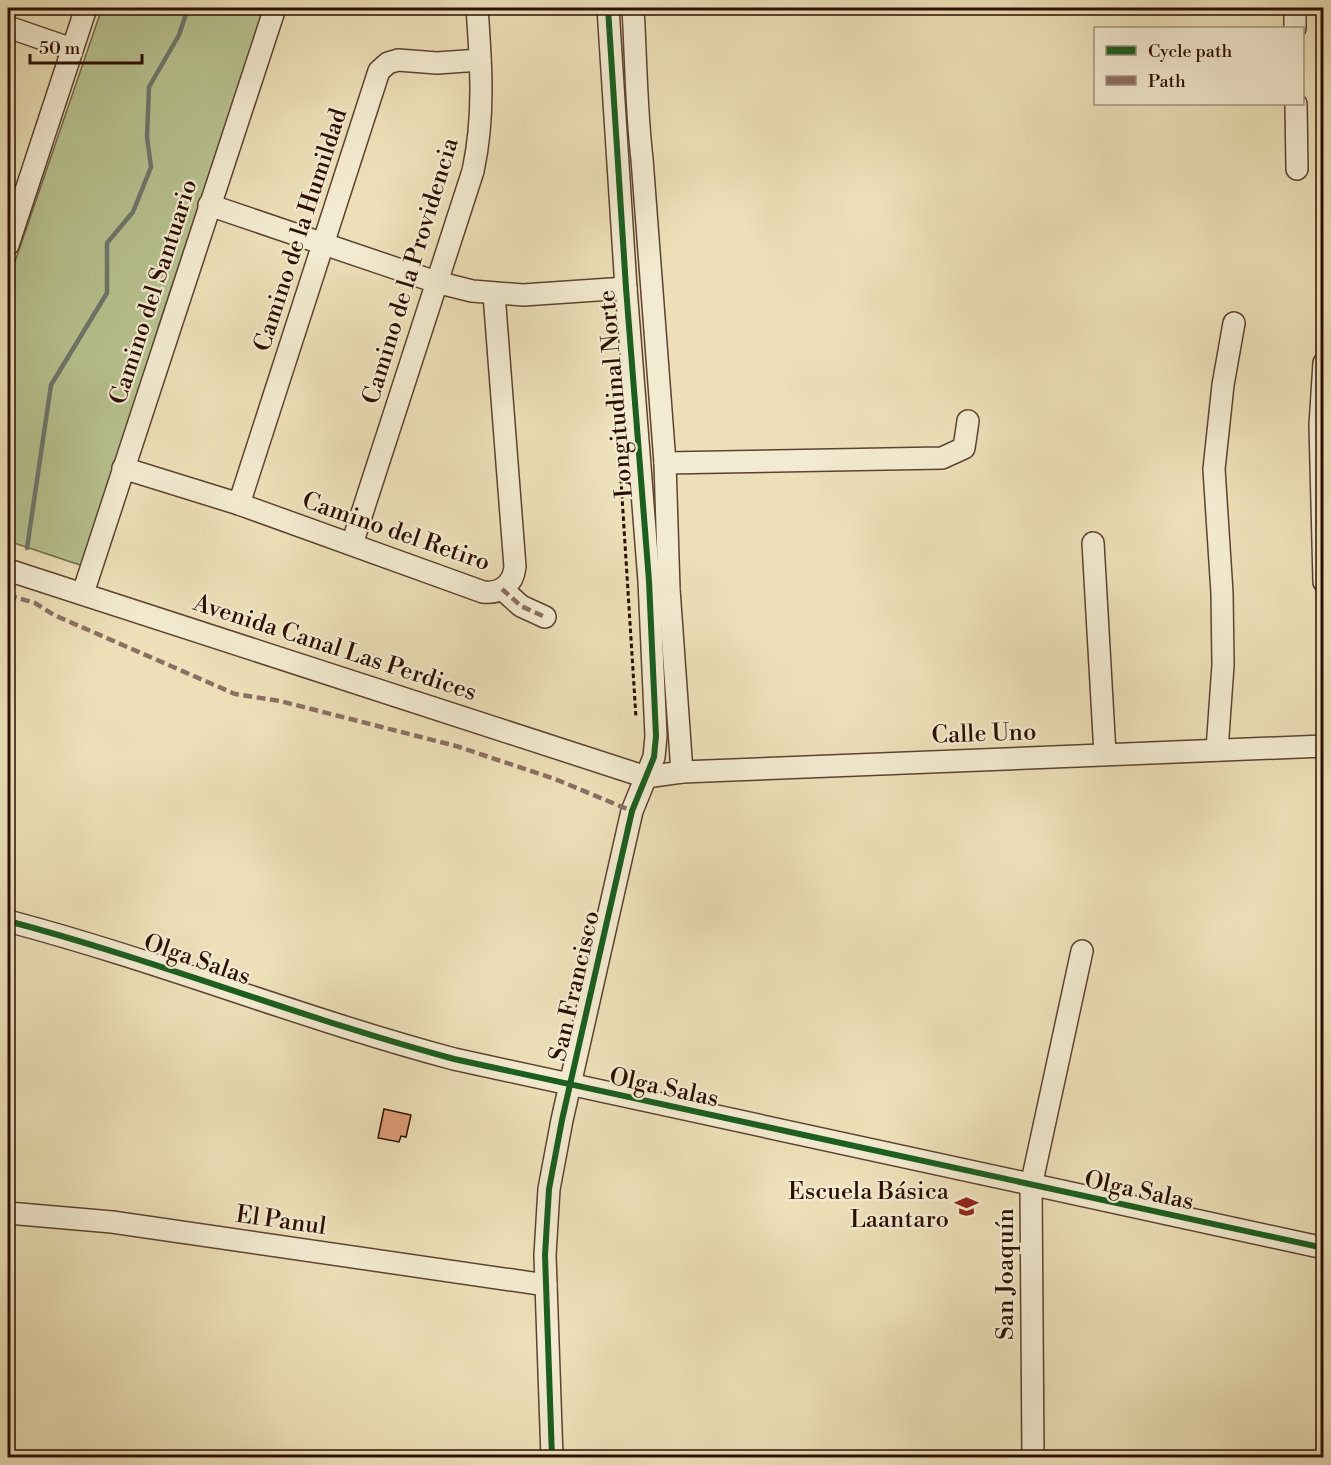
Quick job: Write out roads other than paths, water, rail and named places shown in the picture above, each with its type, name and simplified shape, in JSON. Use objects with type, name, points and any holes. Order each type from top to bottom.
[{"type":"street","points":[[8,245],[86,8]]},
{"type":"street","name":"Camino del Santuario","points":[[83,593],[275,8]]},
{"type":"street","name":"Camino de la Providencia","points":[[352,544],[465,195],[478,146],[482,100],[477,8]]},
{"type":"street","name":"Longitudinal Norte","points":[[608,8],[626,288],[649,581],[656,736],[654,757],[646,777]]},
{"type":"street","name":"Longitudinal Norte","points":[[633,8],[637,114],[665,463],[669,589],[682,772]]},
{"type":"street","points":[[1295,8],[1295,27]]},
{"type":"street","points":[[8,27],[72,49]]},
{"type":"street","name":"Camino de la Humildad","points":[[239,504],[379,71],[388,63],[398,60],[437,63],[480,60]]},
{"type":"street","points":[[1296,105],[1297,170]]},
{"type":"street","points":[[209,205],[436,282],[494,294],[523,295],[626,288]]},
{"type":"street","name":"Camino del Retiro","points":[[123,468],[239,504],[483,591],[502,589],[512,580],[515,567],[494,294]]},
{"type":"street","points":[[1217,750],[1223,665],[1222,593],[1214,469],[1223,385],[1234,323]]},
{"type":"street","points":[[1323,363],[1320,425],[1323,582]]},
{"type":"street","points":[[665,463],[942,458],[954,455],[964,448],[968,421]]},
{"type":"street","points":[[1093,543],[1105,754]]},
{"type":"street","name":"Avenida Canal Las Perdices","points":[[8,570],[646,777]]},
{"type":"street","points":[[502,589],[521,606],[545,617]]},
{"type":"street","name":"Calle Uno","points":[[646,777],[682,772],[1323,747]]},
{"type":"street","name":"San Francisco","points":[[552,1458],[545,1233],[549,1189],[559,1131],[633,811],[646,777]]},
{"type":"street","name":"Olga Salas","points":[[8,921],[128,956],[402,1045],[571,1086],[1323,1248]]},
{"type":"street","name":"San Joaquín","points":[[1033,1458],[1031,1186],[1082,951]]},
{"type":"street","name":"El Panul","points":[[8,1213],[112,1222],[546,1285]]},
{"type":"waterway","points":[[27,548],[51,385],[107,293],[107,243],[133,212],[151,167],[147,137],[149,87],[179,35],[188,8]]},
{"type":"place","name":"Escuela Básica Laantaro","points":[[967,1206]]}]
